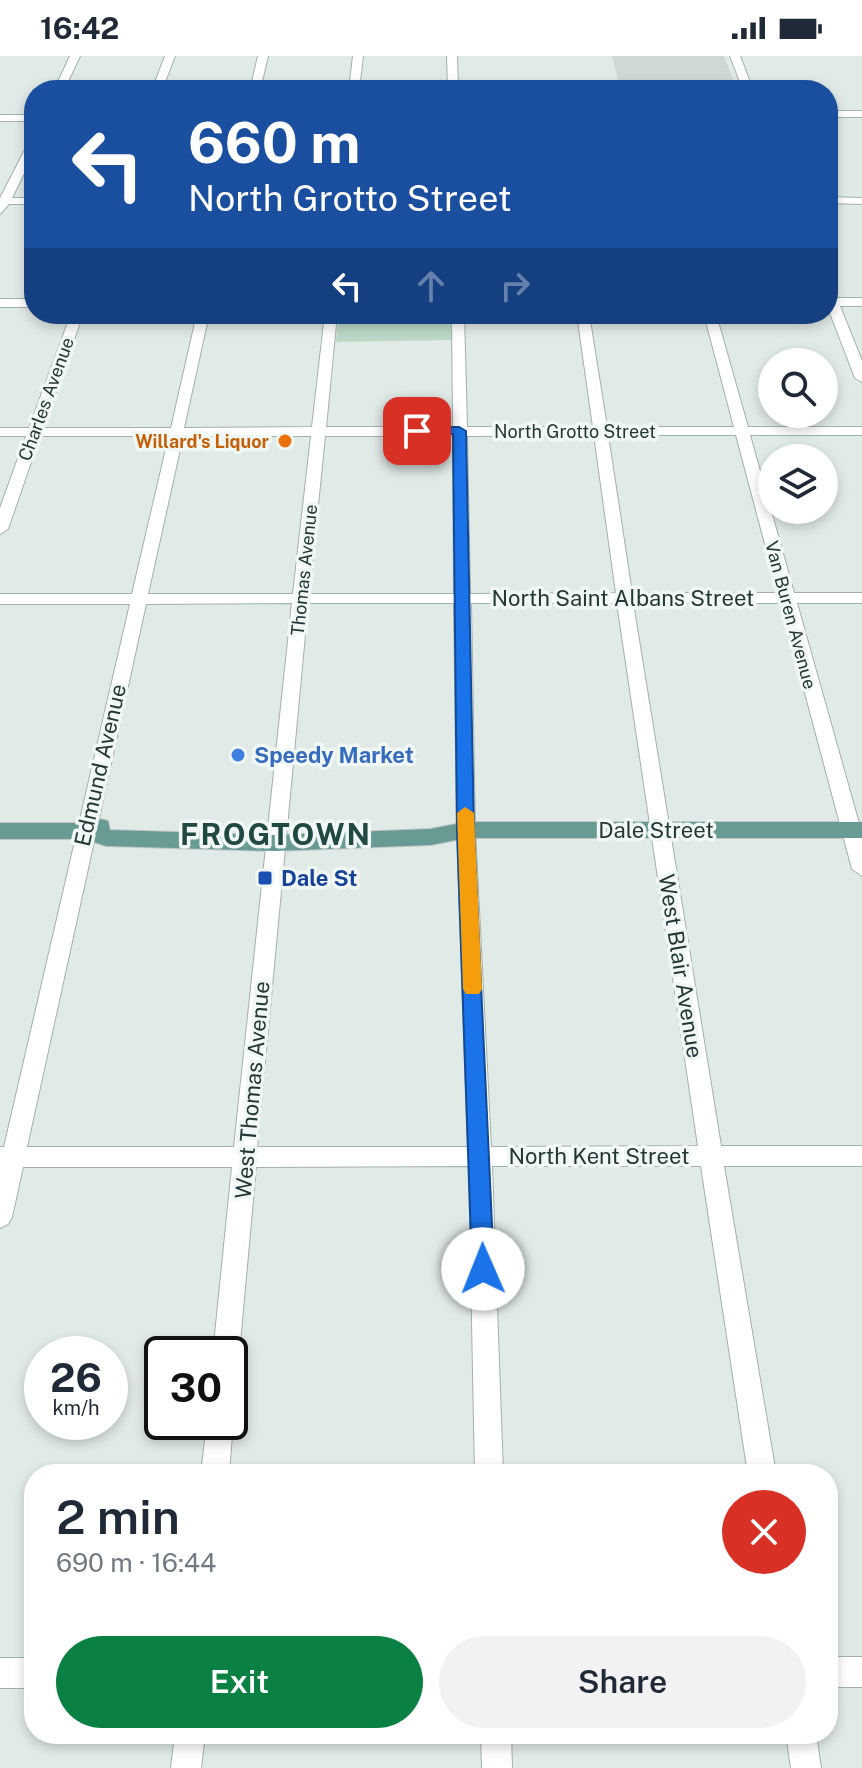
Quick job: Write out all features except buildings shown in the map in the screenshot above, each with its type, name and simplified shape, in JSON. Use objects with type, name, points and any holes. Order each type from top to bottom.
[{"type":"main road","name":"Dale Street","points":[[0,831],[85,831],[106,838],[276,834],[431,837],[458,831],[856,830]]},
{"type":"street","points":[[64,80],[75,56]]},
{"type":"street","points":[[161,80],[170,56]]},
{"type":"street","points":[[257,80],[263,56]]},
{"type":"street","points":[[355,80],[358,56]]},
{"type":"street","points":[[452,56],[453,80]]},
{"type":"street","points":[[735,56],[744,80]]},
{"type":"street","points":[[838,114],[862,114]]},
{"type":"street","points":[[0,118],[24,118]]},
{"type":"street","points":[[2,204],[24,161]]},
{"type":"street","points":[[838,200],[862,201]]},
{"type":"street","points":[[2,204],[24,202]]},
{"type":"street","points":[[838,300],[862,302]]},
{"type":"street","points":[[0,303],[24,303]]},
{"type":"street","points":[[838,321],[862,378]]},
{"type":"street","name":"Charles Avenue","points":[[0,529],[73,324]]},
{"type":"street","name":"Edmund Avenue","points":[[0,1217],[7,1157],[201,324]]},
{"type":"street","name":"Thomas Avenue","points":[[276,834],[330,324]]},
{"type":"street","points":[[458,324],[462,598],[458,831],[480,1156],[489,1464]]},
{"type":"street","name":"West Blair Avenue","points":[[584,324],[659,830],[760,1464]]},
{"type":"street","name":"Van Buren Avenue","points":[[713,324],[786,598],[856,830],[862,869]]},
{"type":"street","name":"North Grotto Street","points":[[0,432],[862,431]]},
{"type":"street","name":"North Saint Albans Street","points":[[0,599],[862,598]]},
{"type":"street","name":"West Thomas Avenue","points":[[228,1336],[276,834]]},
{"type":"street","name":"North Kent Street","points":[[7,1157],[862,1156]]},
{"type":"street","points":[[216,1464],[218,1440]]},
{"type":"street","points":[[838,1672],[862,1672]]},
{"type":"street","points":[[0,1673],[24,1673]]},
{"type":"street","points":[[186,1768],[189,1744]]},
{"type":"street","points":[[496,1744],[497,1768]]},
{"type":"street","points":[[802,1744],[806,1768]]},
{"type":"shaded area","points":[[612,56],[724,56],[733,80],[618,80]]},
{"type":"green space","points":[[338,324],[452,324],[452,340],[336,342]]},
{"type":"slow traffic","points":[[465,813],[473,989]]},
{"type":"place","name":"Willard's Liquor","points":[[285,441]]},
{"type":"place","name":"Speedy Market","points":[[238,755]]},
{"type":"place","name":"Dale St","points":[[265,878]]},
{"type":"district","name":"FROGTOWN","points":[[276,834]]},
{"type":"route","points":[[417,431],[459,431],[466,830],[483,1269]]}]
